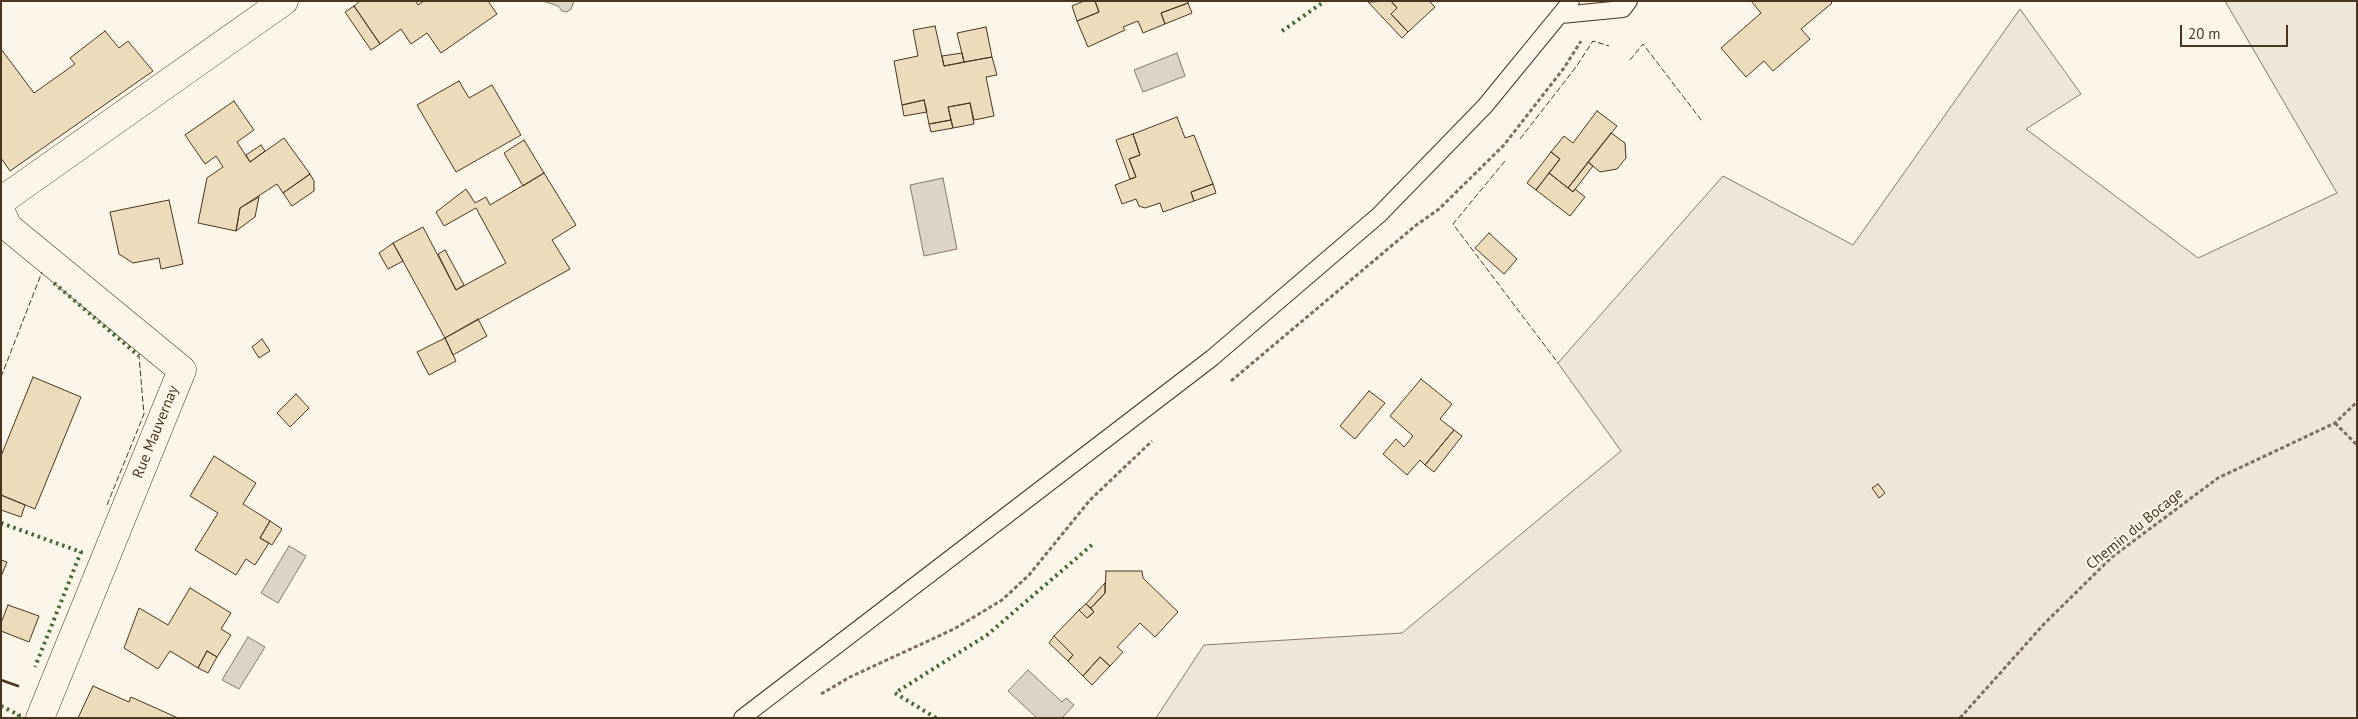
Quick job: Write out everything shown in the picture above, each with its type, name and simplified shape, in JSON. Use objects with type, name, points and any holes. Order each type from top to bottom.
[{"type":"street","points":[[1,201],[284,1]]},
{"type":"street","name":"Rue Mauvernay","points":[[1,212],[8,227],[182,370],[40,718]]},
{"type":"lane","points":[[742,718],[1219,352],[1379,215],[1485,106],[1562,16],[1571,1]]},
{"type":"lane","points":[[1562,16],[1623,9],[1629,1]]},
{"type":"path","name":"Chemin du Bocage","points":[[1960,718],[2044,624],[2112,557],[2218,478],[2335,424],[2357,402]]},
{"type":"path","points":[[2335,424],[2357,445]]},
{"type":"shaded area","points":[[543,1],[574,1],[571,9],[567,12],[562,11],[558,6]]},
{"type":"shaded area","points":[[2225,1],[2357,1],[2357,718],[1156,718],[1204,645],[1402,633],[1621,451],[1558,363],[1723,176],[1853,245],[2020,9],[2081,94],[2026,129],[2198,258],[2337,193]]},
{"type":"shaded area","points":[[1177,53],[1185,76],[1143,92],[1134,70]]},
{"type":"shaded area","points":[[943,178],[957,249],[924,256],[910,185]]},
{"type":"shaded area","points":[[289,546],[306,556],[278,603],[261,593]]},
{"type":"shaded area","points":[[248,637],[265,647],[239,689],[222,680]]},
{"type":"shaded area","points":[[1028,670],[1062,702],[1066,698],[1074,705],[1062,718],[1037,718],[1008,691]]},
{"type":"building","points":[[360,1],[416,1],[418,5],[424,1],[488,1],[497,14],[441,53],[427,33],[411,44],[401,29],[380,44],[354,6]]},
{"type":"building","points":[[1084,1],[1095,1],[1099,12],[1077,21],[1072,6]]},
{"type":"building","points":[[1095,1],[1188,1],[1188,3],[1161,13],[1165,24],[1143,33],[1138,21],[1123,27],[1125,30],[1088,47],[1077,21],[1099,12]]},
{"type":"building","points":[[1391,1],[1397,8],[1391,14],[1408,32],[1402,38],[1368,2]]},
{"type":"building","points":[[1391,1],[1429,1],[1435,7],[1408,32],[1391,14],[1397,8]]},
{"type":"building","points":[[1751,1],[1830,1],[1832,3],[1801,29],[1810,39],[1773,71],[1764,61],[1746,77],[1721,48],[1761,13]]},
{"type":"building","points":[[1188,3],[1192,13],[1165,24],[1161,13]]},
{"type":"building","points":[[354,6],[380,44],[371,50],[345,12]]},
{"type":"building","points":[[935,26],[944,66],[992,57],[997,75],[986,77],[994,116],[974,120],[970,103],[948,107],[951,120],[929,124],[924,100],[902,105],[894,61],[918,56],[913,30]]},
{"type":"building","points":[[986,27],[992,57],[964,62],[957,33]]},
{"type":"building","points":[[105,31],[119,48],[128,41],[153,71],[10,171],[1,158],[1,49],[34,93],[75,64],[70,58]]},
{"type":"building","points":[[962,53],[964,62],[944,66],[942,56]]},
{"type":"building","points":[[459,81],[469,98],[492,85],[521,135],[456,172],[417,105]]},
{"type":"building","points":[[924,100],[927,112],[904,116],[902,105]]},
{"type":"building","points":[[234,101],[254,130],[237,142],[250,162],[284,138],[310,174],[283,193],[277,184],[240,208],[236,231],[198,223],[207,178],[223,167],[216,156],[205,164],[185,135]]},
{"type":"building","points":[[970,103],[974,124],[953,128],[948,107]]},
{"type":"building","points":[[1597,111],[1617,126],[1568,188],[1549,173],[1560,159],[1551,152],[1564,136],[1573,143]]},
{"type":"building","points":[[1177,117],[1185,138],[1194,135],[1213,184],[1191,192],[1194,201],[1163,212],[1160,203],[1145,208],[1139,206],[1136,199],[1122,204],[1115,185],[1136,177],[1129,159],[1140,155],[1133,134]]},
{"type":"building","points":[[951,120],[953,128],[931,132],[929,124]]},
{"type":"building","points":[[1611,133],[1625,143],[1626,158],[1617,169],[1600,172],[1588,162]]},
{"type":"building","points":[[1133,134],[1140,155],[1129,159],[1136,177],[1130,179],[1116,140]]},
{"type":"building","points":[[524,140],[544,173],[523,186],[504,153]]},
{"type":"building","points":[[261,145],[265,151],[250,162],[246,155]]},
{"type":"building","points":[[1551,152],[1560,159],[1536,190],[1527,183]]},
{"type":"building","points":[[1588,162],[1593,166],[1573,192],[1568,188]]},
{"type":"building","points":[[544,173],[576,225],[552,240],[570,269],[445,338],[393,243],[423,227],[456,290],[506,263],[476,208],[444,226],[436,212],[466,189],[475,203],[486,197],[490,205]]},
{"type":"building","points":[[1549,173],[1573,192],[1575,189],[1585,197],[1570,216],[1536,190]]},
{"type":"building","points":[[310,174],[314,181],[314,191],[292,206],[283,193]]},
{"type":"building","points":[[1213,184],[1216,193],[1194,201],[1191,192]]},
{"type":"building","points":[[259,197],[255,217],[236,231],[240,208]]},
{"type":"building","points":[[169,200],[183,264],[161,269],[159,258],[133,263],[119,254],[110,212]]},
{"type":"building","points":[[1489,233],[1517,259],[1504,274],[1475,248]]},
{"type":"building","points":[[393,243],[403,261],[388,269],[379,253]]},
{"type":"building","points":[[445,250],[464,285],[456,290],[438,254]]},
{"type":"building","points":[[478,319],[487,336],[453,355],[445,338]]},
{"type":"building","points":[[445,338],[456,361],[429,375],[417,352]]},
{"type":"building","points":[[262,339],[270,351],[259,358],[252,347]]},
{"type":"building","points":[[33,377],[81,397],[35,509],[1,495],[1,456]]},
{"type":"building","points":[[1421,379],[1452,404],[1440,419],[1454,430],[1425,465],[1420,460],[1407,475],[1383,454],[1396,439],[1404,447],[1413,436],[1390,416]]},
{"type":"building","points":[[1369,391],[1385,403],[1355,439],[1340,426]]},
{"type":"building","points":[[296,394],[309,408],[290,427],[277,413]]},
{"type":"building","points":[[1454,430],[1462,436],[1434,472],[1425,465]]},
{"type":"building","points":[[214,456],[256,483],[243,504],[270,521],[260,538],[269,543],[255,565],[246,559],[236,575],[195,550],[218,513],[190,496]]},
{"type":"building","points":[[1878,484],[1885,493],[1879,498],[1872,488]]},
{"type":"building","points":[[1,495],[25,505],[21,517],[1,510]]},
{"type":"building","points":[[270,521],[282,529],[272,545],[260,538]]},
{"type":"building","points":[[1,560],[7,562],[1,577]]},
{"type":"building","points":[[1106,571],[1142,571],[1143,578],[1178,612],[1155,637],[1140,623],[1117,647],[1123,652],[1110,666],[1100,657],[1083,676],[1068,661],[1073,655],[1054,636],[1079,610],[1087,618],[1094,612],[1091,608],[1105,593]]},
{"type":"building","points":[[1105,583],[1105,593],[1091,608],[1086,604]]},
{"type":"building","points":[[190,588],[231,613],[221,629],[231,635],[217,657],[207,651],[198,668],[170,651],[158,669],[124,648],[139,608],[168,625]]},
{"type":"building","points":[[1086,604],[1094,612],[1087,618],[1079,610]]},
{"type":"building","points":[[8,605],[39,616],[29,642],[1,631],[1,623]]},
{"type":"building","points":[[1054,636],[1073,655],[1068,661],[1049,643]]},
{"type":"building","points":[[207,651],[217,657],[208,673],[198,668]]},
{"type":"building","points":[[1100,657],[1110,666],[1092,685],[1083,676]]},
{"type":"building","points":[[93,686],[129,702],[131,697],[178,718],[78,718]]},
{"type":"hedge","points":[[1282,31],[1325,1]]},
{"type":"hedge","points":[[54,283],[139,356]]},
{"type":"hedge","points":[[1,523],[81,552],[35,667]]},
{"type":"hedge","points":[[936,718],[895,693],[987,635],[1093,544]]},
{"type":"hedge","points":[[1,706],[19,715],[18,718]]},
{"type":"fence","points":[[1520,139],[1576,67],[1593,41],[1609,46]]},
{"type":"fence","points":[[1630,60],[1643,44],[1702,121]]},
{"type":"fence","points":[[1505,161],[1453,224],[1558,363]]},
{"type":"fence","points":[[1,377],[42,272]]},
{"type":"fence","points":[[107,505],[144,414],[139,356]]},
{"type":"wall","points":[[1,680],[18,686]]}]
